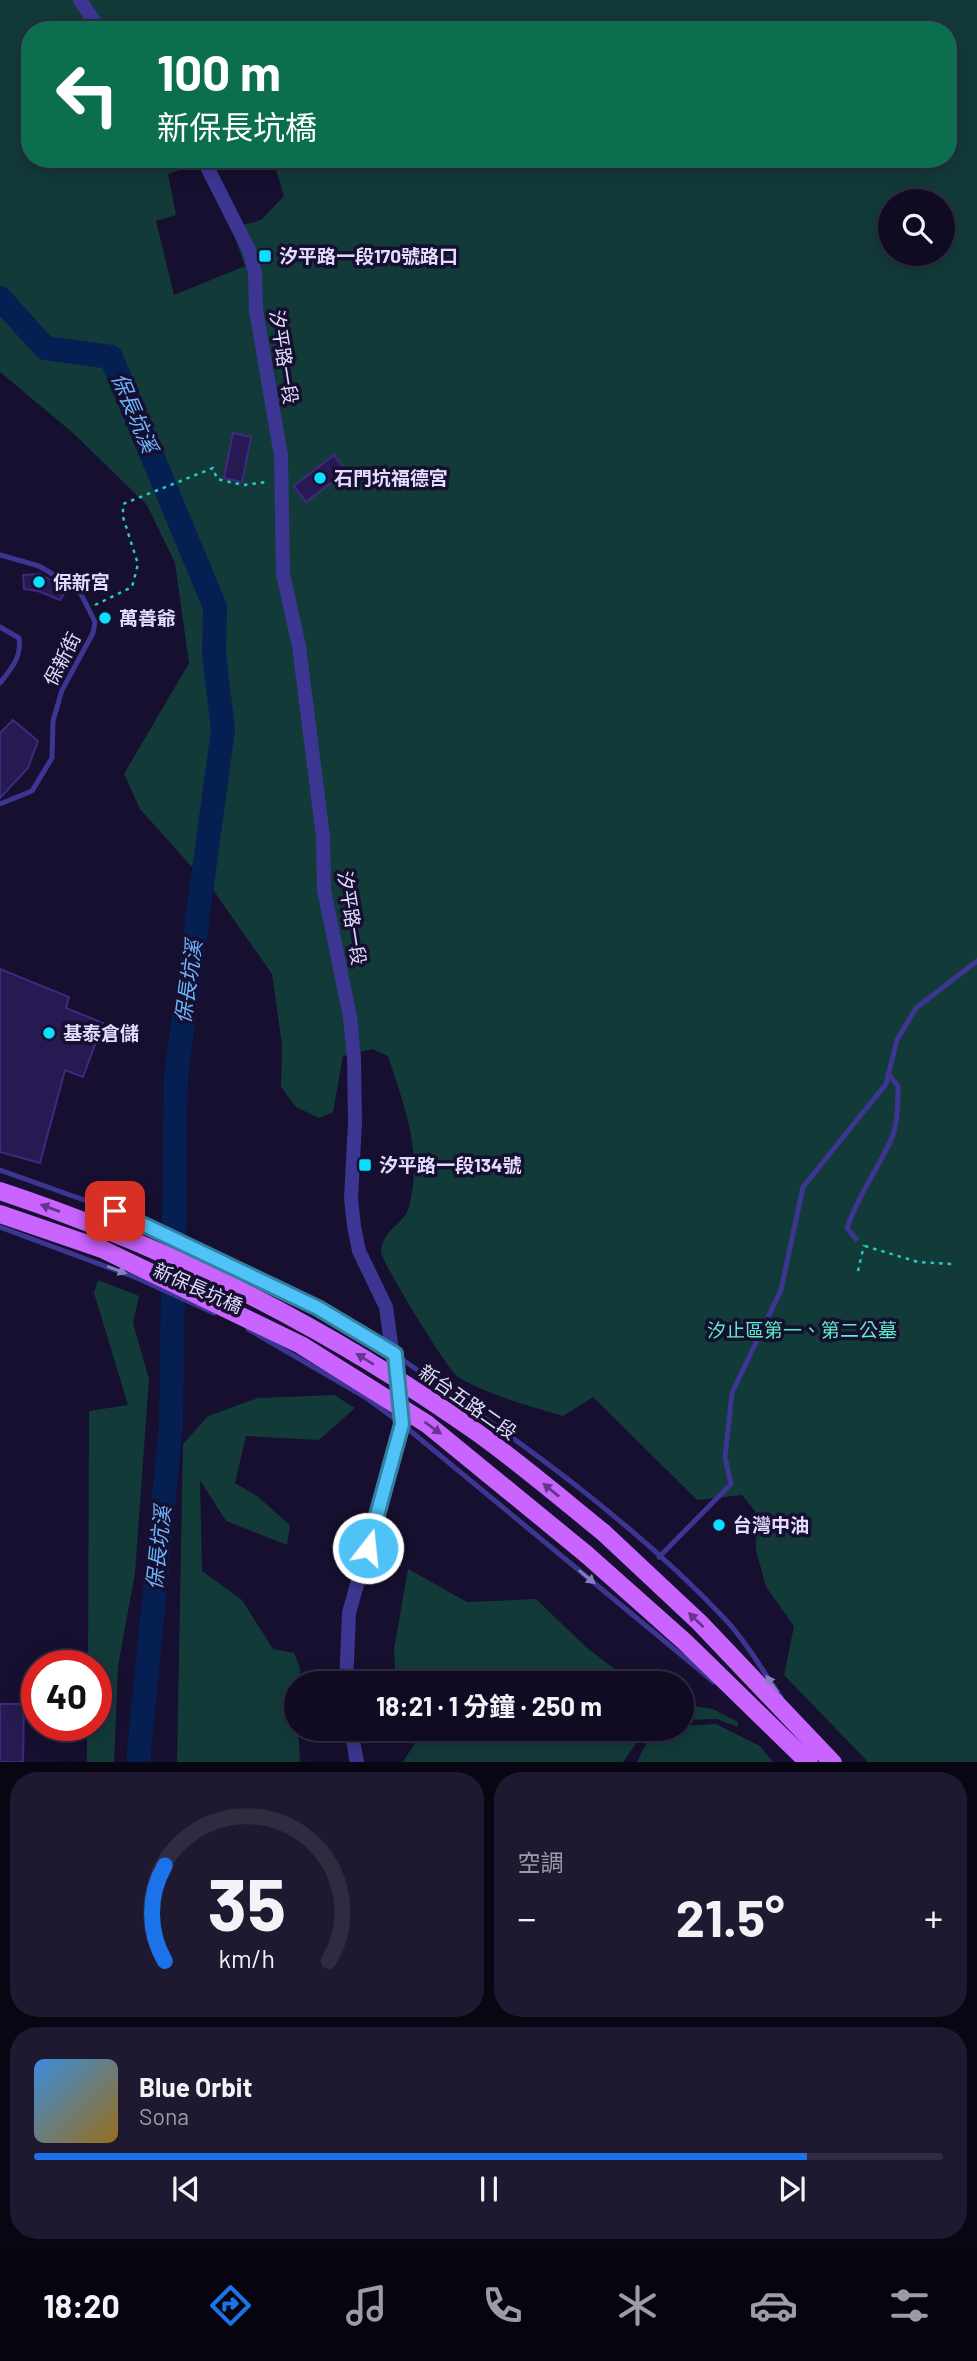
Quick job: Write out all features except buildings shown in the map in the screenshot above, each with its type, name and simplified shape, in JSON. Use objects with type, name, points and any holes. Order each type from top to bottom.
[{"type":"main road","name":"新台五路二段","points":[[0,1191],[89,1223],[247,1293],[342,1344],[477,1432],[604,1533],[700,1623],[807,1751]]},
{"type":"main road","name":"新台五路二段","points":[[4,1221],[102,1249],[301,1345],[427,1424],[521,1497],[807,1751],[833,1762]]},
{"type":"street","points":[[80,0],[94,21]]},
{"type":"street","name":"汐平路一段","points":[[208,168],[249,250],[256,273],[256,310],[282,476],[283,574],[299,646],[323,837],[324,890],[350,1017],[354,1058],[355,1123],[351,1198],[354,1226],[359,1251],[386,1307],[395,1354],[402,1424],[349,1613],[347,1671]]},
{"type":"street","points":[[353,1741],[357,1762]]},
{"type":"lane","points":[[0,555],[38,566],[66,582],[81,594],[89,608]]},
{"type":"lane","name":"保新街","points":[[0,804],[32,791],[52,758],[53,721],[62,690],[93,633],[95,622],[89,608]]},
{"type":"lane","points":[[0,627],[19,638],[20,647],[15,664],[0,682]]},
{"type":"lane","points":[[659,1557],[731,1483],[725,1457],[732,1392],[781,1290],[803,1187],[878,1094],[888,1074],[897,1040],[916,1008],[977,961]]},
{"type":"lane","points":[[856,1239],[847,1228],[854,1206],[892,1138],[898,1086],[888,1074]]},
{"type":"lane","name":"新保長坑橋","points":[[0,1170],[115,1211],[318,1308],[395,1354],[561,1472],[727,1620],[807,1751]]},
{"type":"lane","name":"新保長坑橋","points":[[0,1227],[4,1221],[242,1325],[365,1397],[807,1751]]},
{"type":"path","points":[[89,608],[132,587],[138,564],[123,517],[123,504],[212,468],[217,479],[243,485],[264,483],[282,476]]},
{"type":"path","points":[[856,1239],[865,1245],[918,1262],[953,1264]]},
{"type":"path","points":[[858,1271],[865,1245]]},
{"type":"green space","name":"汐止區第一、第二公墓","points":[[0,0],[977,0],[977,1762],[868,1762],[784,1675],[794,1626],[766,1587],[756,1550],[755,1511],[742,1495],[697,1500],[593,1397],[563,1416],[509,1400],[470,1384],[452,1371],[442,1356],[403,1294],[381,1251],[386,1237],[409,1207],[414,1167],[410,1130],[388,1056],[372,1049],[343,1056],[333,1112],[319,1118],[296,1107],[281,1087],[282,1045],[272,974],[216,894],[140,809],[124,774],[189,663],[175,563],[147,505],[73,433],[0,372]]},
{"type":"green space","points":[[98,1280],[139,1296],[133,1323],[149,1379],[135,1573],[118,1666],[114,1762],[87,1762],[87,1741],[112,1741],[112,1650],[88,1650],[89,1411],[128,1405],[94,1293]]},
{"type":"green space","points":[[334,1395],[355,1408],[319,1440],[246,1436],[235,1483],[257,1496],[290,1525],[287,1545],[226,1521],[200,1480],[202,1571],[242,1600],[273,1649],[294,1653],[300,1668],[300,1671],[284,1671],[284,1741],[299,1741],[300,1762],[177,1762],[183,1444],[208,1416],[258,1398]]},
{"type":"green space","points":[[408,1569],[467,1602],[536,1599],[587,1648],[617,1671],[395,1671],[394,1649]]},
{"type":"green space","points":[[694,1706],[713,1709],[738,1722],[738,1727],[717,1719],[694,1720]]},
{"type":"green space","points":[[716,1724],[760,1746],[773,1762],[637,1762],[645,1741],[694,1741],[694,1725]]},
{"type":"green space","points":[[416,1741],[637,1741],[623,1762],[403,1762]]},
{"type":"waterway","name":"保長坑溪","points":[[0,298],[45,348],[111,357],[215,607],[214,654],[223,730],[176,1076],[171,1425],[138,1762]]},
{"type":"place","name":"汐平路一段170號路口","points":[[265,256]]},
{"type":"place","name":"石門坑福德宮","points":[[320,478]]},
{"type":"place","name":"保新宮","points":[[39,582]]},
{"type":"place","name":"萬善爺","points":[[105,618]]},
{"type":"place","name":"基泰倉儲","points":[[49,1033]]},
{"type":"place","name":"汐平路一段134號","points":[[365,1165]]},
{"type":"place","name":"台灣中油","points":[[719,1525]]},
{"type":"route","points":[[115,1211],[318,1308],[395,1354],[402,1424],[368,1548]]}]
